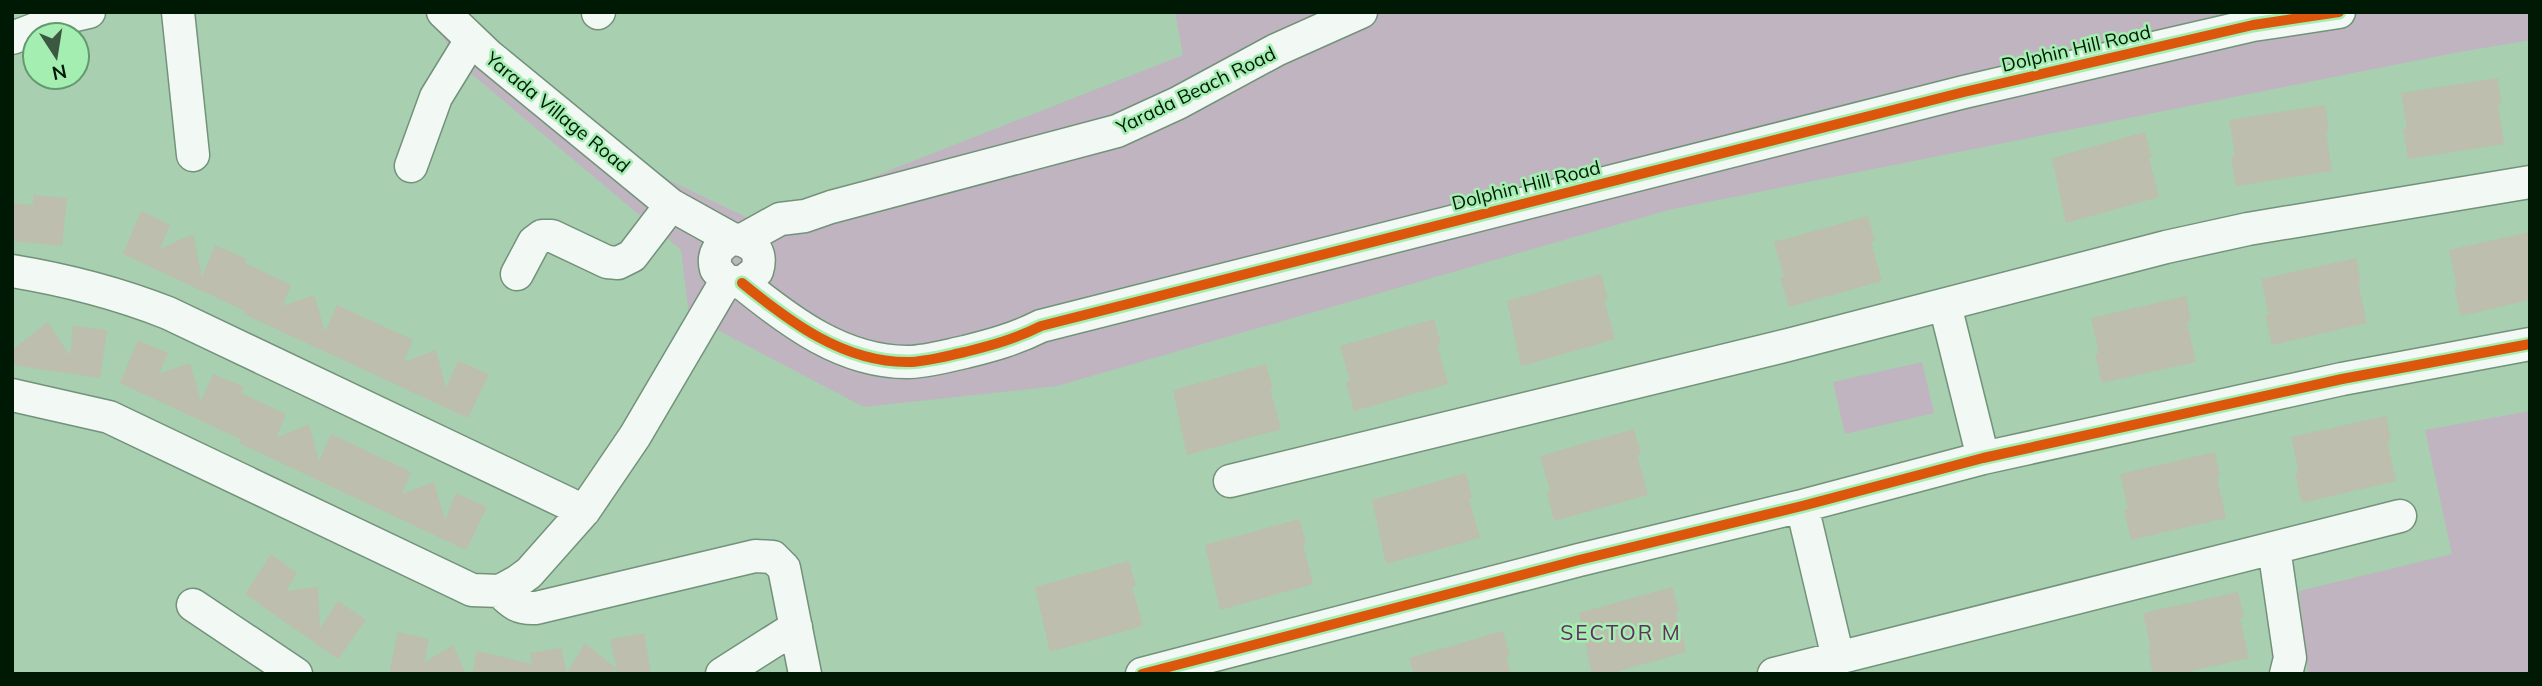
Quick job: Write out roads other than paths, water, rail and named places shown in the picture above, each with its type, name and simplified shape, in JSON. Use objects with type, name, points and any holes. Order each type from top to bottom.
[{"type":"street","points":[[12,38],[67,16],[89,12]]},
{"type":"street","points":[[178,12],[193,155]]},
{"type":"street","name":"Yarada Village Road","points":[[443,12],[471,40],[739,260]]},
{"type":"street","name":"Yarada Beach Road","points":[[739,260],[780,219],[805,216],[1117,131],[1178,103],[1276,50],[1361,12]]},
{"type":"street","name":"Dolphin Hill Road","points":[[739,260],[819,318],[858,337],[885,344],[919,345],[1008,325],[1041,326],[1964,92],[2253,25],[2339,12]]},
{"type":"street","points":[[411,166],[436,97],[471,40]]},
{"type":"street","points":[[1230,481],[1945,305],[2166,247],[2248,229],[2530,181]]},
{"type":"street","points":[[517,274],[534,242],[542,236],[552,236],[607,262],[618,262],[632,256],[673,206]]},
{"type":"street","points":[[12,395],[109,417],[472,590],[500,591],[529,573],[584,510],[635,436],[739,260]]},
{"type":"street","points":[[12,271],[70,281],[118,294],[169,313],[584,510]]},
{"type":"street","points":[[1945,305],[1983,458]]},
{"type":"street","points":[[1142,674],[1983,458],[2342,379],[2530,344]]},
{"type":"street","points":[[1802,506],[1838,658]]},
{"type":"street","points":[[1774,674],[2400,516]]},
{"type":"street","points":[[2274,548],[2290,658],[2286,674]]},
{"type":"street","points":[[500,591],[512,604],[523,609],[537,608],[755,556],[774,557],[784,568],[805,674]]},
{"type":"street","points":[[193,605],[296,674]]},
{"type":"street","points":[[722,674],[796,627]]},
{"type":"district","name":"SECTOR M","points":[[1621,633]]}]
